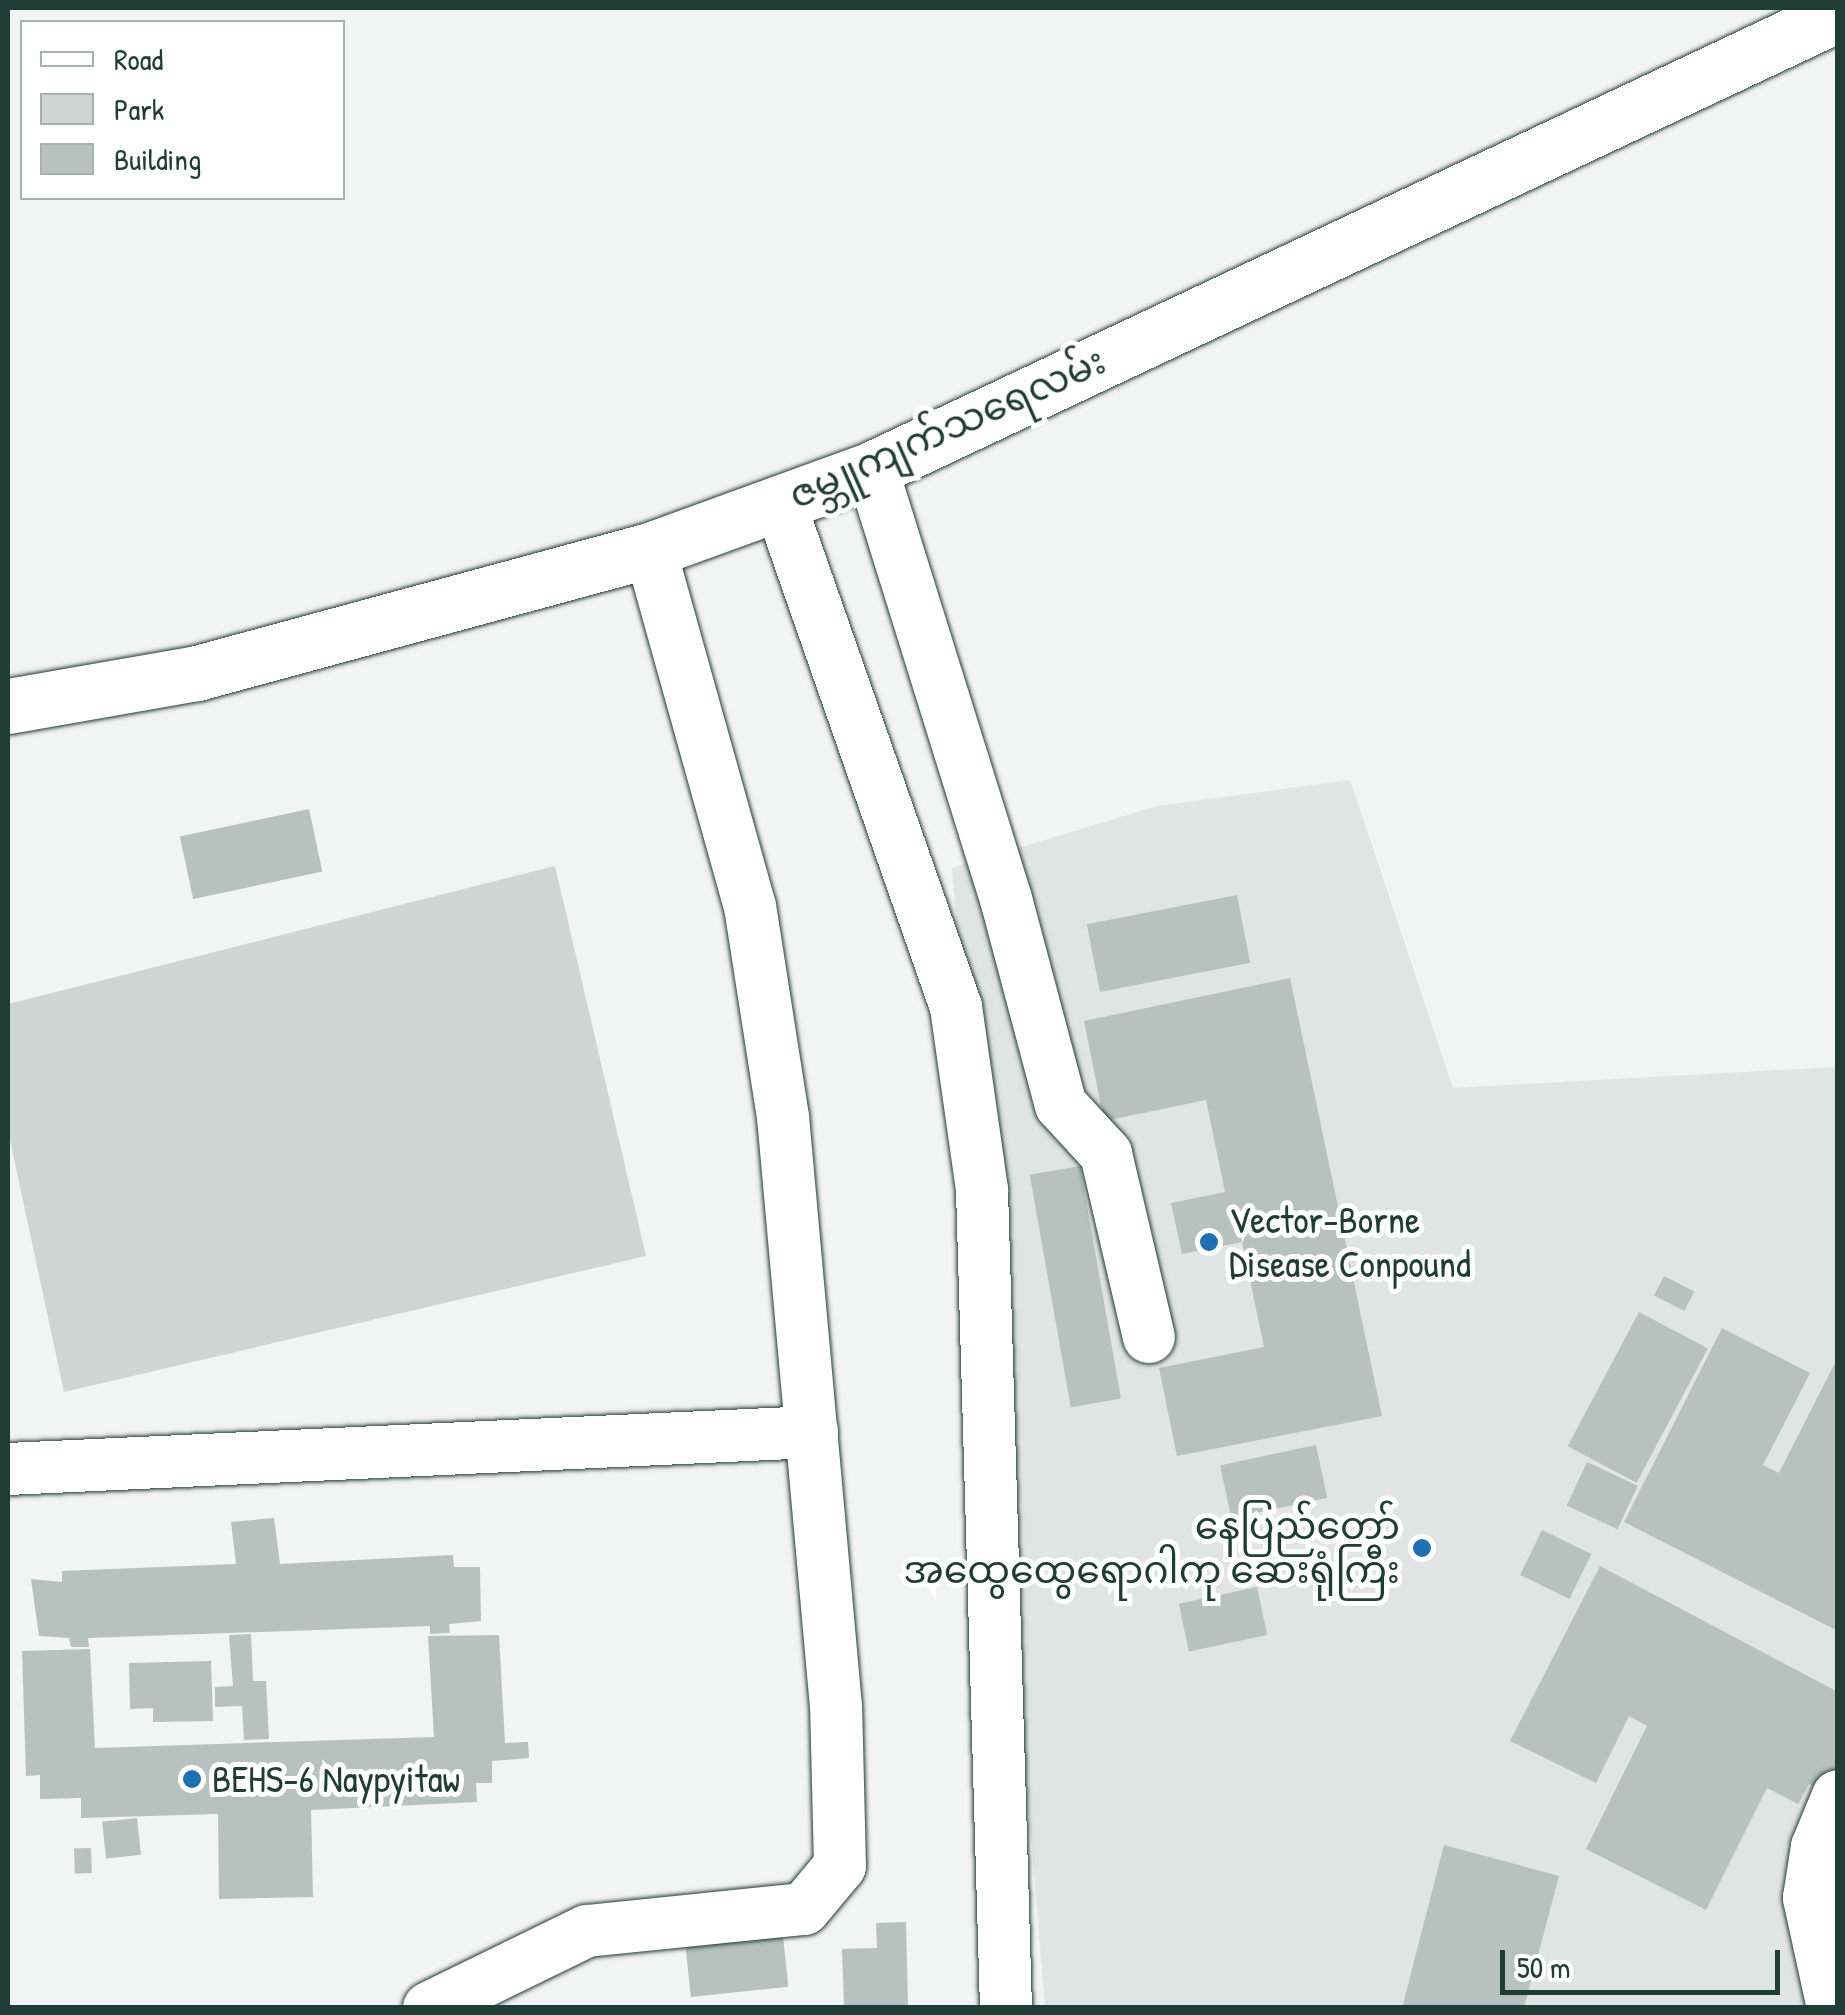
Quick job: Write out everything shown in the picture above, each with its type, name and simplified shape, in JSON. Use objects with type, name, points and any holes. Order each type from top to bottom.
[{"type":"main road","name":"ဇမ္ဘူကျက်သရေလမ်း","points":[[8,706],[197,673],[650,550],[780,504],[872,469],[1838,14]]},
{"type":"street","points":[[872,469],[1006,899],[1062,1106],[1106,1154],[1149,1338]]},
{"type":"street","points":[[780,504],[956,1007],[982,1190],[1006,2008]]},
{"type":"street","points":[[429,2008],[587,1930],[804,1909],[840,1866],[836,1707],[784,1117],[750,907],[650,550]]},
{"type":"street","points":[[8,1470],[812,1432]]},
{"type":"street","points":[[1833,2008],[1810,1898],[1817,1847],[1838,1796]]},
{"type":"shaded area","name":"နေပြည်တော် အထွေထွေရောဂါကု ဆေးရုံကြီး","points":[[1350,780],[1453,1088],[1837,1067],[1837,2007],[1045,2007],[952,868],[1157,806]]},
{"type":"green space","points":[[555,866],[646,1256],[64,1392],[8,1131],[8,1004]]},
{"type":"building","points":[[309,809],[322,872],[193,899],[180,836]]},
{"type":"building","points":[[1237,895],[1250,963],[1100,992],[1087,924]]},
{"type":"building","points":[[1290,978],[1382,1416],[1177,1456],[1159,1368],[1264,1347],[1242,1242],[1182,1254],[1171,1203],[1225,1192],[1206,1100],[1104,1121],[1084,1021]]},
{"type":"building","points":[[1080,1166],[1121,1398],[1071,1407],[1030,1175]]},
{"type":"building","points":[[1664,1276],[1694,1291],[1684,1311],[1654,1296]]},
{"type":"building","points":[[1639,1312],[1708,1349],[1637,1483],[1568,1446]]},
{"type":"building","points":[[1722,1328],[1810,1373],[1763,1465],[1779,1473],[1838,1357],[1838,1631],[1624,1522]]},
{"type":"building","points":[[1316,1445],[1327,1498],[1231,1518],[1220,1465]]},
{"type":"building","points":[[1587,1462],[1638,1486],[1617,1529],[1567,1506]]},
{"type":"building","points":[[274,1518],[280,1564],[453,1555],[454,1567],[480,1567],[481,1621],[449,1624],[450,1633],[430,1634],[430,1626],[88,1638],[89,1647],[71,1647],[69,1638],[39,1636],[31,1579],[62,1582],[62,1571],[236,1564],[231,1522]]},
{"type":"building","points":[[1542,1530],[1591,1554],[1570,1599],[1520,1575]]},
{"type":"building","points":[[1600,1566],[1838,1692],[1838,1799],[1809,1784],[1798,1804],[1767,1788],[1706,1910],[1586,1849],[1647,1726],[1629,1716],[1596,1783],[1510,1741]]},
{"type":"building","points":[[1257,1587],[1267,1635],[1189,1652],[1179,1604]]},
{"type":"building","points":[[251,1634],[253,1681],[266,1681],[269,1739],[244,1740],[242,1706],[215,1707],[215,1687],[233,1686],[229,1635]]},
{"type":"building","points":[[499,1635],[505,1743],[528,1742],[529,1758],[492,1761],[492,1783],[476,1783],[477,1802],[311,1810],[313,1897],[219,1899],[218,1814],[81,1818],[81,1798],[40,1799],[40,1775],[26,1776],[22,1651],[90,1649],[95,1748],[434,1737],[428,1636]]},
{"type":"building","points":[[211,1661],[213,1721],[153,1722],[153,1708],[130,1709],[129,1663]]},
{"type":"building","points":[[137,1818],[141,1855],[106,1858],[102,1822]]},
{"type":"building","points":[[1444,1845],[1559,1876],[1524,2008],[1402,2008]]},
{"type":"building","points":[[91,1848],[92,1873],[75,1874],[74,1849]]},
{"type":"building","points":[[906,1922],[908,2007],[844,2008],[842,1949],[877,1948],[876,1923]]},
{"type":"building","points":[[783,1936],[788,1987],[691,1997],[686,1946]]},
{"type":"place","name":"Vector-Borne Disease Conpound","points":[[1209,1242]]},
{"type":"place","name":"နေပြည်တော် အထွေထွေရောဂါကု ဆေးရုံကြီး","points":[[1422,1548]]},
{"type":"place","name":"BEHS-6 Naypyitaw","points":[[192,1779]]}]
